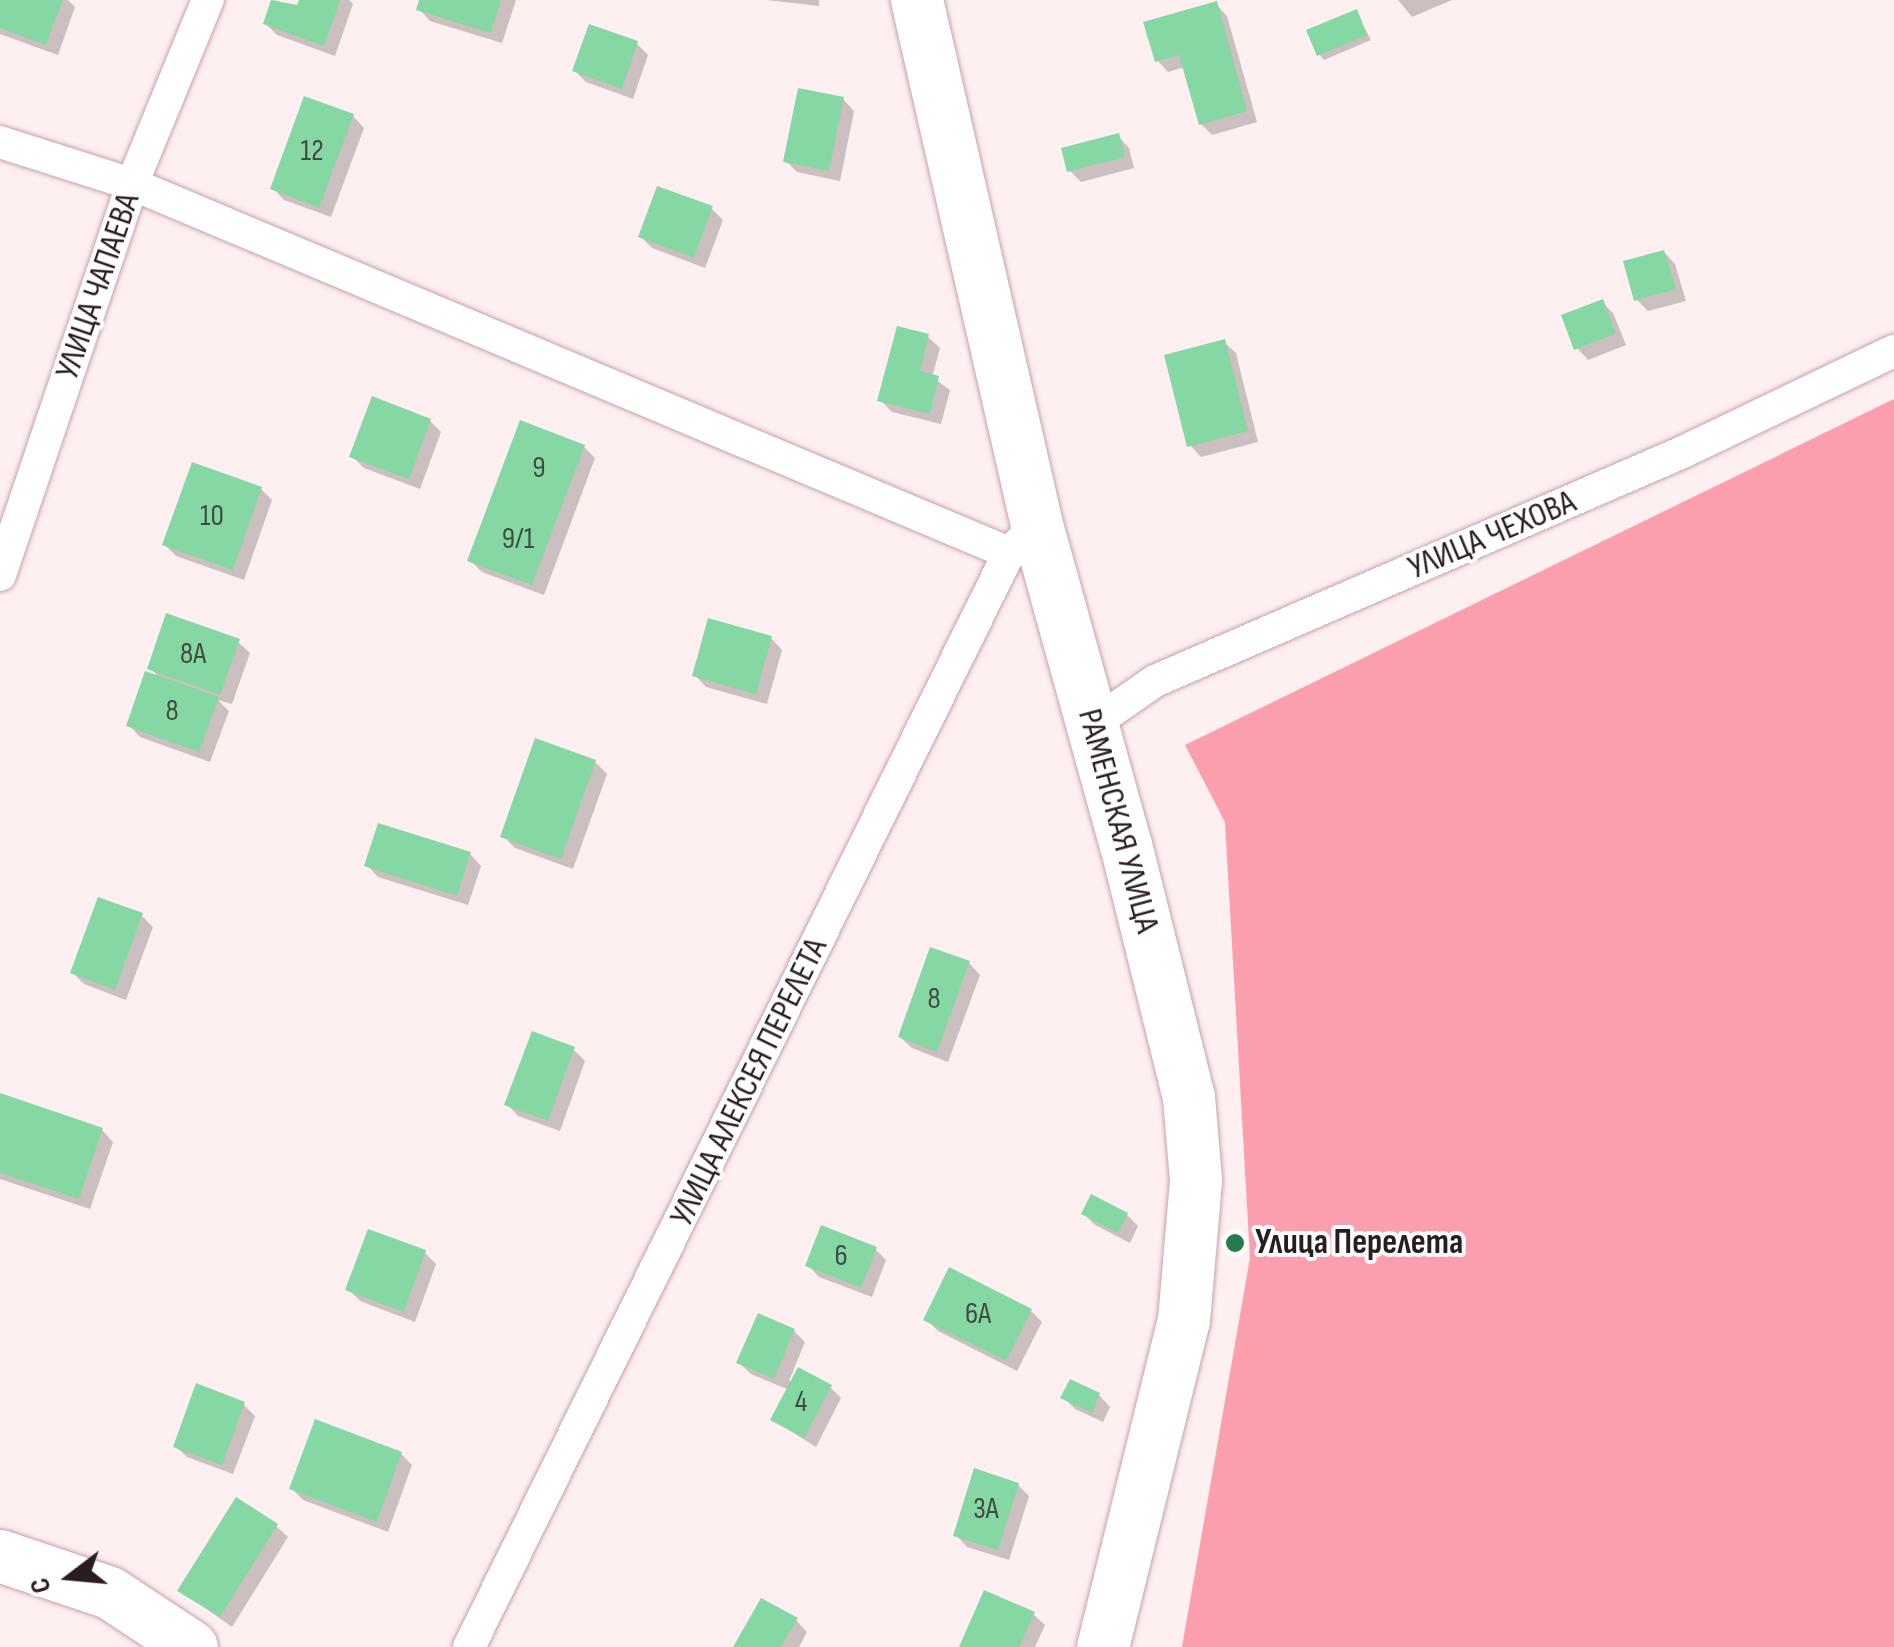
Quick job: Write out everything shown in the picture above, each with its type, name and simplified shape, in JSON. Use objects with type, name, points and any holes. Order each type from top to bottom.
[{"type":"main road","name":"РАМЕНСКАЯ УЛИЦА","points":[[917,0],[1023,539],[1094,724],[1189,1097],[1196,1181],[1184,1320],[1103,1647]]},
{"type":"main road","points":[[0,1556],[110,1593],[192,1647]]},
{"type":"street","name":"УЛИЦА ЧАПАЕВА","points":[[0,575],[132,184],[208,0]]},
{"type":"street","points":[[0,142],[132,184],[1023,539]]},
{"type":"street","name":"УЛИЦА ЧЕХОВА","points":[[1094,724],[1155,681],[1683,452],[1894,351]]},
{"type":"street","name":"УЛИЦА АЛЕКСЕЯ ПЕРЕЛЕТА","points":[[469,1647],[1023,539]]},
{"type":"shaded area","points":[[1894,399],[1894,1647],[1182,1647],[1250,1258],[1225,822],[1185,745]]},
{"type":"building","points":[[0,0],[63,0],[46,45],[0,28]]},
{"type":"building","points":[[271,0],[297,5],[299,0],[340,0],[324,46],[263,24]]},
{"type":"building","points":[[419,0],[501,0],[491,33],[416,10]]},
{"type":"building","points":[[1217,1],[1247,111],[1199,125],[1179,55],[1155,62],[1143,22]]},
{"type":"building","points":[[1357,9],[1367,35],[1317,56],[1306,30]]},
{"type":"building","points":[[589,24],[638,41],[622,89],[572,71]]},
{"type":"building","points":[[798,88],[844,97],[829,171],[783,162]]},
{"type":"building","points":[[304,96],[354,114],[319,208],[270,189]]},
{"type":"building","points":[[1119,133],[1125,157],[1067,172],[1061,148]]},
{"type":"building","points":[[657,186],[713,206],[694,258],[638,237]]},
{"type":"building","points":[[1664,250],[1676,289],[1634,301],[1623,261]]},
{"type":"building","points":[[1603,299],[1616,333],[1574,350],[1561,315]]},
{"type":"building","points":[[897,326],[929,334],[920,371],[939,376],[930,414],[877,401]]},
{"type":"building","points":[[1225,339],[1248,431],[1187,447],[1164,355]]},
{"type":"building","points":[[372,396],[431,419],[409,479],[349,457]]},
{"type":"building","points":[[520,420],[585,445],[532,585],[467,561]]},
{"type":"building","points":[[192,462],[262,487],[233,570],[162,545]]},
{"type":"building","points":[[166,613],[240,639],[220,695],[147,669]]},
{"type":"building","points":[[708,618],[772,636],[756,694],[692,676]]},
{"type":"building","points":[[145,671],[219,697],[199,752],[126,726]]},
{"type":"building","points":[[535,738],[596,760],[561,859],[500,837]]},
{"type":"building","points":[[378,823],[471,852],[457,896],[364,866]]},
{"type":"building","points":[[98,897],[143,913],[115,990],[70,973]]},
{"type":"building","points":[[930,947],[970,961],[937,1052],[898,1037]]},
{"type":"building","points":[[532,1031],[575,1047],[548,1121],[504,1105]]},
{"type":"building","points":[[0,1093],[103,1128],[79,1199],[0,1173]]},
{"type":"building","points":[[1091,1194],[1128,1213],[1118,1233],[1081,1214]]},
{"type":"building","points":[[821,1225],[877,1247],[861,1288],[805,1266]]},
{"type":"building","points":[[368,1229],[426,1250],[404,1312],[345,1290]]},
{"type":"building","points":[[949,1267],[1032,1309],[1006,1361],[923,1320]]},
{"type":"building","points":[[758,1313],[795,1329],[774,1379],[736,1363]]},
{"type":"building","points":[[798,1367],[832,1385],[804,1438],[770,1420]]},
{"type":"building","points":[[1070,1379],[1100,1393],[1092,1413],[1060,1398]]},
{"type":"building","points":[[196,1383],[245,1402],[222,1465],[173,1447]]},
{"type":"building","points":[[315,1419],[402,1452],[377,1522],[289,1489]]},
{"type":"building","points":[[974,1468],[1019,1483],[998,1550],[953,1536]]},
{"type":"building","points":[[236,1497],[278,1524],[220,1617],[177,1591]]},
{"type":"building","points":[[984,1590],[1035,1612],[1019,1647],[959,1647]]},
{"type":"building","points":[[761,1598],[798,1618],[781,1647],[733,1647]]},
{"type":"place","name":"Улица Перелета","points":[[1235,1243]]}]
